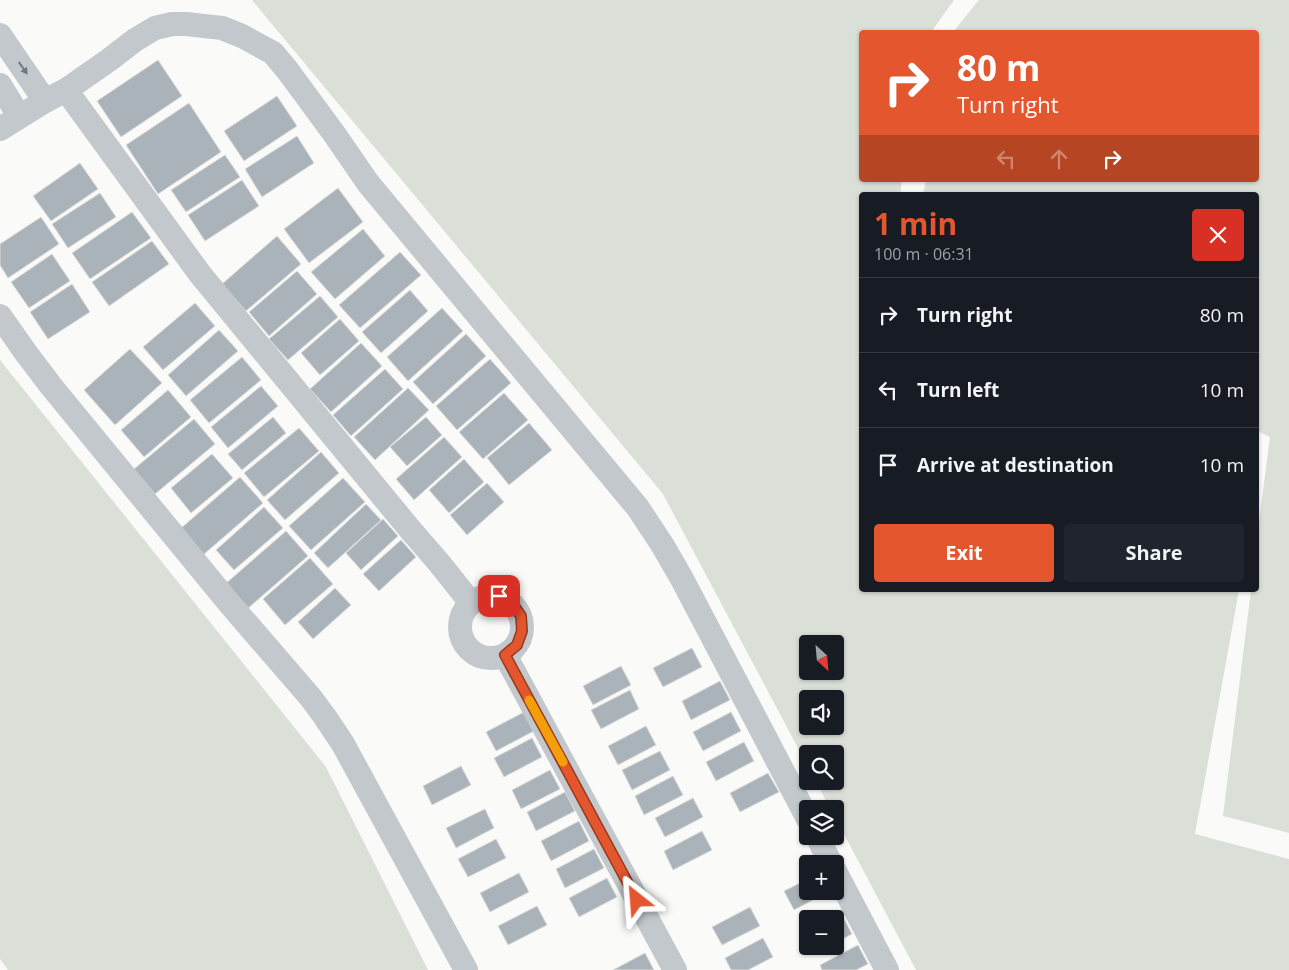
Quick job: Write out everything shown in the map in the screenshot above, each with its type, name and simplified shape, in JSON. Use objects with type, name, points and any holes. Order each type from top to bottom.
[{"type":"street","points":[[0,85],[10,123],[66,90],[155,28],[172,24],[222,28],[242,36],[273,53],[329,127],[368,184],[615,478],[638,508],[682,579],[799,802]]},
{"type":"street","points":[[0,36],[45,101]]},
{"type":"street","points":[[66,90],[200,274],[440,564],[470,603]]},
{"type":"street","points":[[0,316],[51,386],[325,717],[343,744],[466,970]]},
{"type":"street","points":[[484,596],[499,596],[512,603],[521,616],[522,631],[517,645],[505,655],[494,658],[483,656],[473,652],[465,644],[461,634],[460,623],[470,603],[484,596]]},
{"type":"street","points":[[505,655],[675,970]]},
{"type":"street","points":[[844,888],[887,970]]},
{"type":"shaded area","points":[[252,0],[954,0],[932,30],[859,30],[859,182],[902,182],[900,192],[859,192],[859,592],[1239,592],[1195,834],[1289,859],[1289,970],[916,970],[844,834],[844,800],[826,800],[820,790],[844,790],[844,745],[799,745],[799,750],[663,494]]},
{"type":"shaded area","points":[[979,0],[1289,0],[1289,833],[1223,816],[1251,592],[1259,592],[1259,522],[1270,437],[1259,432],[1259,192],[924,192],[926,182],[1259,182],[1259,30],[955,30]]},
{"type":"shaded area","points":[[0,360],[326,767],[428,970],[8,970],[0,959]]},
{"type":"building","points":[[158,60],[182,96],[121,137],[97,101]]},
{"type":"building","points":[[277,96],[297,126],[244,161],[224,131]]},
{"type":"building","points":[[189,103],[221,152],[158,194],[126,145]]},
{"type":"building","points":[[297,136],[314,163],[262,197],[245,169]]},
{"type":"building","points":[[225,155],[240,177],[186,212],[171,190]]},
{"type":"building","points":[[80,163],[98,189],[51,221],[33,196]]},
{"type":"building","points":[[242,180],[259,206],[205,241],[188,215]]},
{"type":"building","points":[[338,188],[363,222],[309,263],[284,229]]},
{"type":"building","points":[[100,193],[116,217],[68,248],[52,224]]},
{"type":"building","points":[[132,212],[151,238],[90,279],[72,253]]},
{"type":"building","points":[[41,217],[59,244],[8,278],[0,265],[0,244]]},
{"type":"building","points":[[363,229],[385,256],[335,299],[311,272]]},
{"type":"building","points":[[277,236],[301,264],[246,311],[222,284]]},
{"type":"building","points":[[152,241],[169,264],[109,306],[92,282]]},
{"type":"building","points":[[400,252],[421,275],[360,328],[339,305]]},
{"type":"building","points":[[52,254],[70,281],[29,308],[11,282]]},
{"type":"building","points":[[297,271],[317,294],[269,336],[249,312]]},
{"type":"building","points":[[72,284],[90,312],[48,339],[30,312]]},
{"type":"building","points":[[410,290],[428,311],[381,353],[362,332]]},
{"type":"building","points":[[320,296],[338,317],[288,360],[269,339]]},
{"type":"building","points":[[195,303],[215,326],[163,370],[143,347]]},
{"type":"building","points":[[442,308],[463,331],[408,381],[387,357]]},
{"type":"building","points":[[340,319],[359,341],[320,375],[301,353]]},
{"type":"building","points":[[219,330],[238,351],[186,396],[168,375]]},
{"type":"building","points":[[466,334],[486,356],[433,404],[413,382]]},
{"type":"building","points":[[361,343],[382,366],[331,412],[310,389]]},
{"type":"building","points":[[130,349],[162,383],[115,425],[84,390]]},
{"type":"building","points":[[242,357],[261,380],[209,423],[190,400]]},
{"type":"building","points":[[490,359],[511,383],[457,430],[436,406]]},
{"type":"building","points":[[385,369],[403,389],[351,436],[333,415]]},
{"type":"building","points":[[261,386],[278,406],[228,448],[211,427]]},
{"type":"building","points":[[408,388],[429,410],[375,460],[354,437]]},
{"type":"building","points":[[168,390],[191,417],[144,457],[121,430]]},
{"type":"building","points":[[504,393],[528,420],[483,459],[459,432]]},
{"type":"building","points":[[273,417],[286,433],[242,470],[228,454]]},
{"type":"building","points":[[426,417],[442,435],[407,466],[390,447]]},
{"type":"building","points":[[194,419],[215,444],[155,494],[134,469]]},
{"type":"building","points":[[529,423],[552,450],[509,485],[487,458]]},
{"type":"building","points":[[299,428],[319,451],[264,497],[244,473]]},
{"type":"building","points":[[444,437],[462,457],[414,500],[396,479]]},
{"type":"building","points":[[321,452],[339,473],[285,520],[267,500]]},
{"type":"building","points":[[212,454],[233,478],[191,513],[171,488]]},
{"type":"building","points":[[464,459],[484,482],[449,513],[429,490]]},
{"type":"building","points":[[240,477],[263,503],[203,555],[180,529]]},
{"type":"building","points":[[343,478],[365,502],[311,550],[289,526]]},
{"type":"building","points":[[487,483],[504,502],[467,535],[450,515]]},
{"type":"building","points":[[366,504],[381,520],[328,568],[314,553]]},
{"type":"building","points":[[264,507],[283,528],[234,570],[216,550]]},
{"type":"building","points":[[383,519],[398,536],[361,570],[346,553]]},
{"type":"building","points":[[286,531],[308,556],[246,610],[224,585]]},
{"type":"building","points":[[401,540],[416,557],[379,591],[363,574]]},
{"type":"building","points":[[310,558],[333,584],[285,625],[263,599]]},
{"type":"building","points":[[335,588],[351,605],[313,639],[298,622]]},
{"type":"building","points":[[692,648],[702,667],[663,687],[653,668]]},
{"type":"building","points":[[621,666],[631,685],[593,705],[583,686]]},
{"type":"building","points":[[720,681],[730,700],[691,720],[682,701]]},
{"type":"building","points":[[630,690],[639,709],[601,729],[591,710]]},
{"type":"building","points":[[524,712],[534,731],[496,751],[486,732]]},
{"type":"building","points":[[731,712],[741,731],[703,751],[693,732]]},
{"type":"building","points":[[646,726],[656,745],[618,765],[608,746]]},
{"type":"building","points":[[532,738],[542,757],[504,777],[494,758]]},
{"type":"building","points":[[744,742],[754,761],[716,781],[706,762]]},
{"type":"building","points":[[660,751],[670,770],[632,790],[622,770]]},
{"type":"building","points":[[461,766],[471,785],[432,805],[423,786]]},
{"type":"building","points":[[550,770],[560,789],[521,809],[512,790]]},
{"type":"building","points":[[768,773],[779,792],[740,812],[730,793]]},
{"type":"building","points":[[673,776],[683,795],[644,815],[635,796]]},
{"type":"building","points":[[565,792],[575,811],[536,831],[527,812]]},
{"type":"building","points":[[693,798],[703,817],[665,837],[655,818]]},
{"type":"building","points":[[485,809],[494,828],[456,848],[446,828]]},
{"type":"building","points":[[579,821],[589,841],[551,861],[541,841]]},
{"type":"building","points":[[702,831],[712,850],[673,870],[664,851]]},
{"type":"building","points":[[496,839],[506,858],[468,877],[458,859]]},
{"type":"building","points":[[594,849],[604,868],[565,888],[556,869]]},
{"type":"building","points":[[519,873],[529,892],[490,912],[480,893]]},
{"type":"building","points":[[607,878],[617,897],[579,917],[569,898]]},
{"type":"building","points":[[799,884],[799,900],[813,900],[794,910],[784,891]]},
{"type":"building","points":[[537,906],[547,925],[508,945],[498,926]]},
{"type":"building","points":[[750,907],[760,926],[722,945],[712,927]]},
{"type":"building","points":[[844,919],[852,934],[844,938]]},
{"type":"building","points":[[763,938],[773,957],[748,970],[731,970],[725,958]]},
{"type":"building","points":[[858,945],[868,964],[856,970],[822,970],[820,965],[839,955],[844,955],[844,952]]},
{"type":"building","points":[[645,953],[654,970],[613,970]]},
{"type":"slow traffic","points":[[529,700],[563,762]]},
{"type":"route","points":[[499,596],[512,603],[521,616],[522,631],[517,645],[505,655],[637,900]]}]
